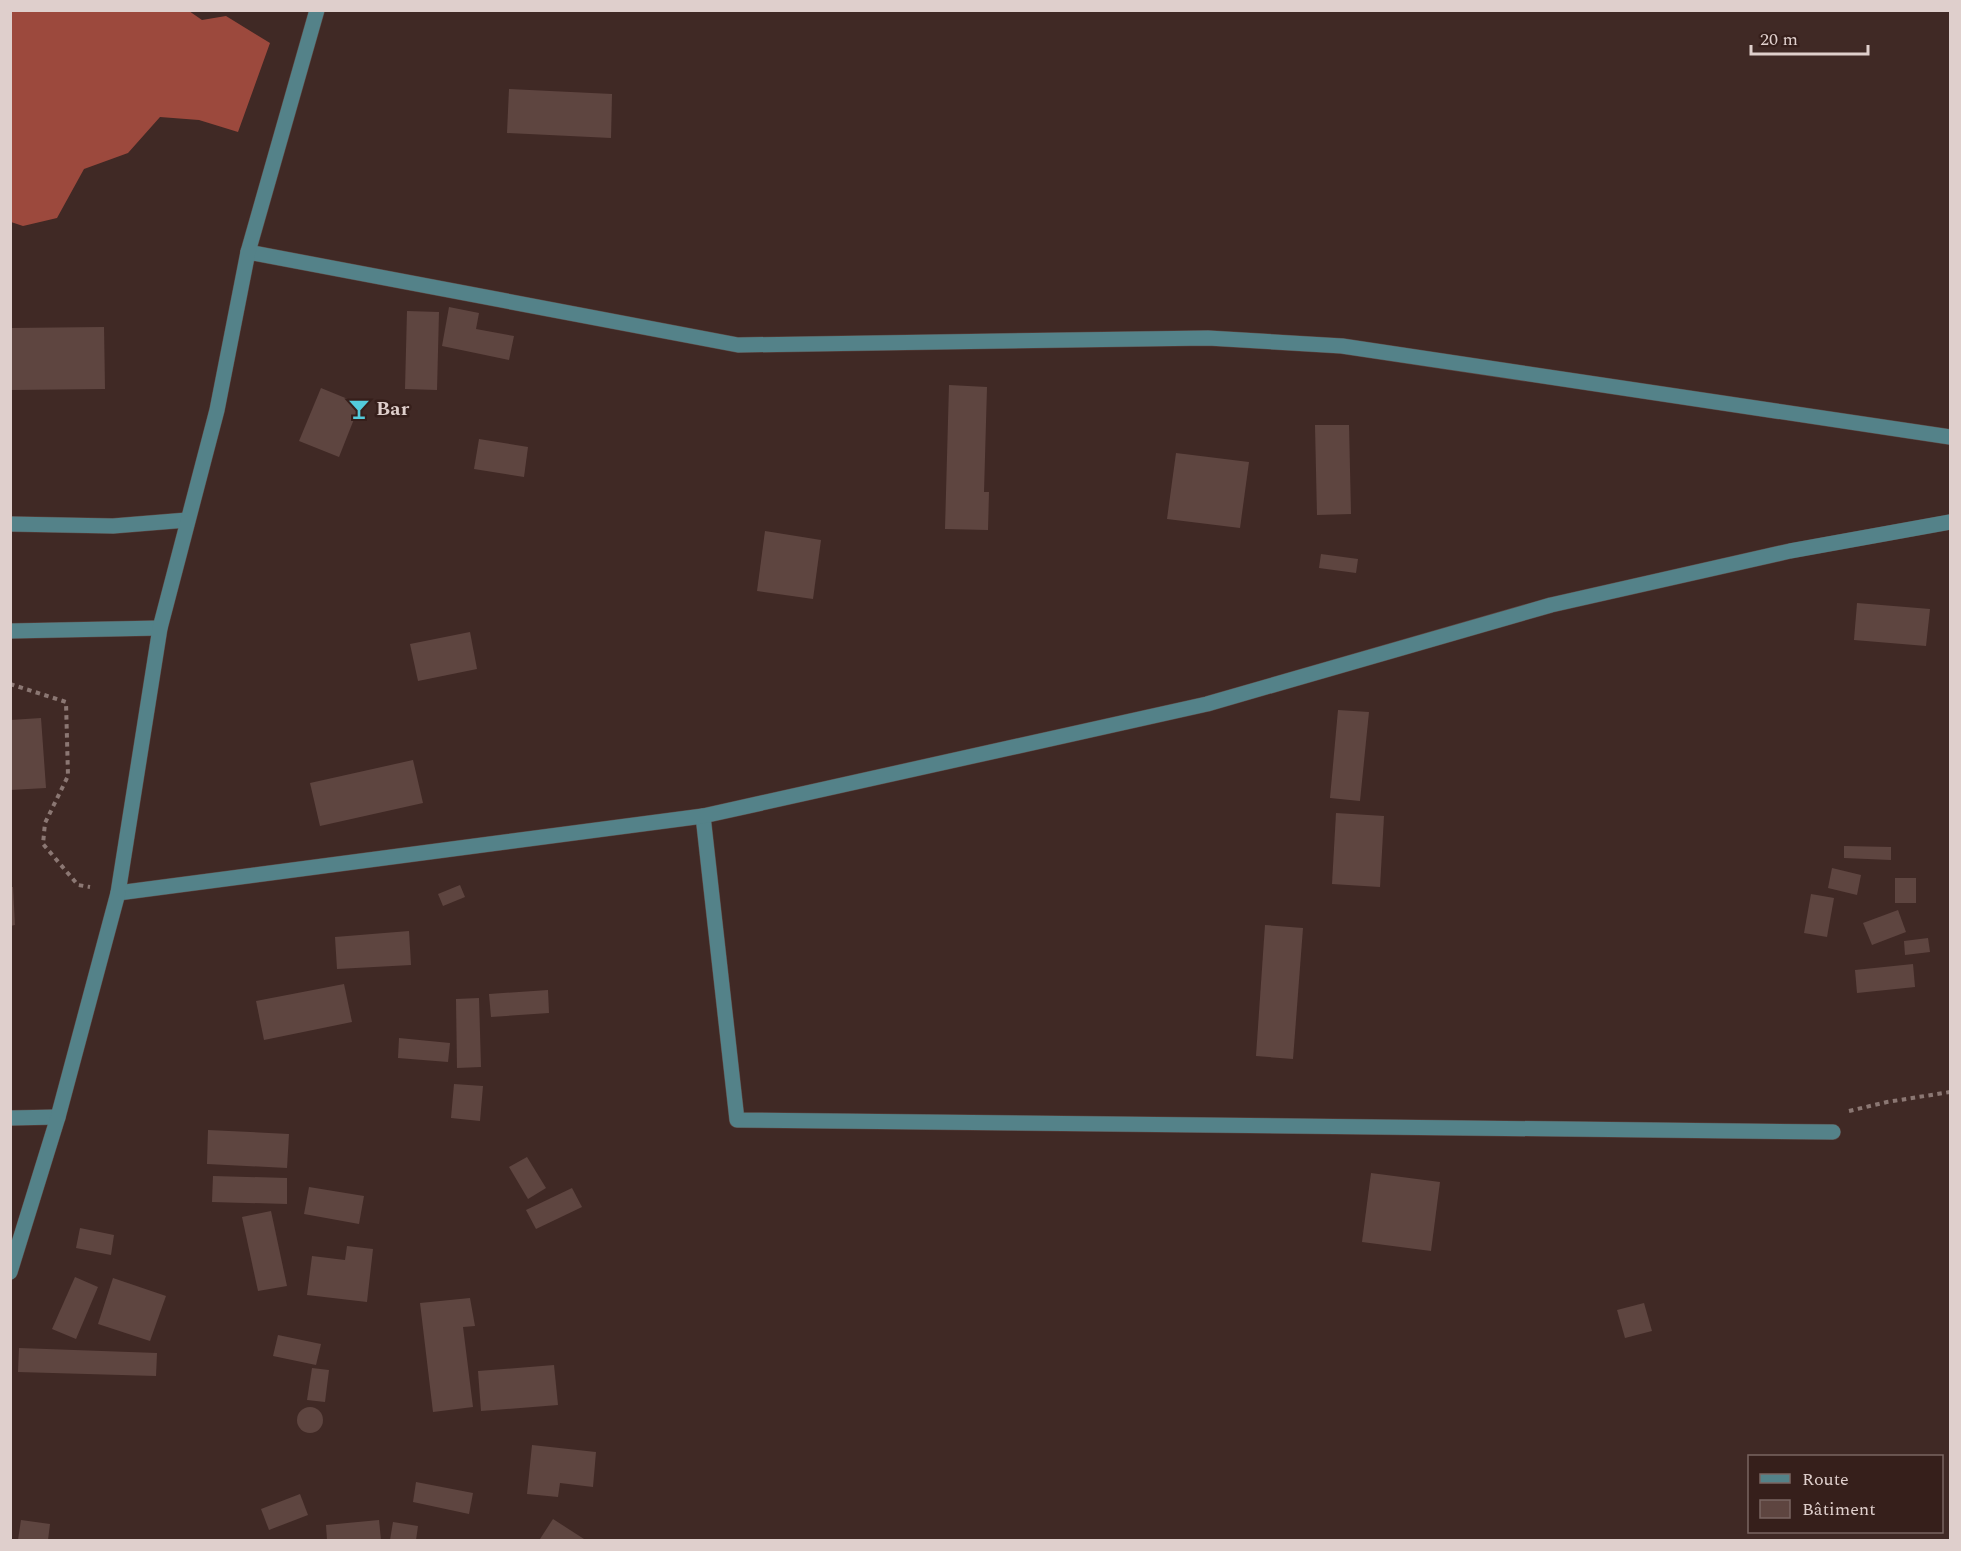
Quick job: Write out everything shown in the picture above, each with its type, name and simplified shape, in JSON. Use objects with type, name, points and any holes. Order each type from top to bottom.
[{"type":"street","points":[[10,1272],[58,1118],[118,893],[160,628],[217,410],[248,252],[317,10]]},
{"type":"street","points":[[248,252],[738,345],[1208,338],[1342,346],[1950,437]]},
{"type":"street","points":[[10,524],[113,526],[188,520]]},
{"type":"street","points":[[118,893],[703,816],[1207,704],[1551,605],[1790,551],[1950,522]]},
{"type":"street","points":[[10,631],[160,628]]},
{"type":"street","points":[[703,816],[737,1120],[1833,1132]]},
{"type":"street","points":[[10,1118],[58,1118]]},
{"type":"path","points":[[10,684],[66,702],[68,776],[45,823],[43,844],[78,885],[118,893]]},
{"type":"path","points":[[1833,1132],[1845,1112],[1887,1102],[1950,1092]]},
{"type":"shaded area","points":[[11,10],[189,11],[202,20],[226,16],[270,43],[238,132],[199,120],[160,117],[128,153],[84,169],[57,218],[23,226],[11,222]]},
{"type":"building","points":[[509,89],[612,94],[611,138],[507,133]]},
{"type":"building","points":[[449,307],[479,313],[476,329],[514,336],[509,360],[442,346]]},
{"type":"building","points":[[407,311],[439,312],[437,390],[405,389]]},
{"type":"building","points":[[104,327],[105,389],[10,390],[10,328]]},
{"type":"building","points":[[949,385],[987,387],[984,492],[989,492],[988,530],[945,529]]},
{"type":"building","points":[[321,388],[360,404],[339,457],[299,441]]},
{"type":"building","points":[[1315,425],[1349,425],[1351,514],[1317,515]]},
{"type":"building","points":[[479,439],[528,447],[524,477],[474,469]]},
{"type":"building","points":[[1176,453],[1249,462],[1240,528],[1167,519]]},
{"type":"building","points":[[765,531],[821,540],[813,599],[757,591]]},
{"type":"building","points":[[1321,554],[1358,559],[1356,573],[1319,568]]},
{"type":"building","points":[[1857,603],[1930,609],[1926,646],[1854,640]]},
{"type":"building","points":[[470,632],[477,669],[418,681],[410,644]]},
{"type":"building","points":[[1338,710],[1369,712],[1360,801],[1330,798]]},
{"type":"building","points":[[41,718],[46,788],[10,790],[10,720]]},
{"type":"building","points":[[413,760],[423,803],[320,826],[310,783]]},
{"type":"building","points":[[1336,813],[1384,816],[1380,887],[1332,884]]},
{"type":"building","points":[[1844,846],[1891,847],[1891,860],[1844,858]]},
{"type":"building","points":[[1832,868],[1861,875],[1857,895],[1828,888]]},
{"type":"building","points":[[1895,878],[1916,878],[1916,903],[1895,903]]},
{"type":"building","points":[[460,885],[465,897],[443,906],[438,894]]},
{"type":"building","points":[[10,887],[13,887],[15,925],[10,926]]},
{"type":"building","points":[[1811,894],[1834,898],[1827,937],[1804,933]]},
{"type":"building","points":[[1898,910],[1906,932],[1872,945],[1863,923]]},
{"type":"building","points":[[1265,925],[1303,928],[1293,1059],[1256,1056]]},
{"type":"building","points":[[409,931],[411,965],[337,969],[335,937]]},
{"type":"building","points":[[1928,938],[1930,952],[1905,955],[1904,941]]},
{"type":"building","points":[[1913,964],[1915,987],[1857,993],[1855,970]]},
{"type":"building","points":[[344,984],[352,1022],[264,1040],[256,1001]]},
{"type":"building","points":[[548,990],[549,1013],[491,1017],[489,994]]},
{"type":"building","points":[[479,998],[481,1067],[457,1068],[456,999]]},
{"type":"building","points":[[399,1038],[450,1043],[448,1062],[398,1058]]},
{"type":"building","points":[[454,1084],[483,1086],[480,1121],[451,1118]]},
{"type":"building","points":[[208,1130],[289,1134],[287,1168],[207,1164]]},
{"type":"building","points":[[527,1157],[546,1188],[528,1199],[509,1167]]},
{"type":"building","points":[[1371,1173],[1440,1182],[1431,1251],[1362,1242]]},
{"type":"building","points":[[213,1176],[287,1178],[287,1204],[212,1202]]},
{"type":"building","points":[[309,1187],[364,1196],[359,1224],[304,1214]]},
{"type":"building","points":[[572,1188],[582,1207],[536,1229],[526,1210]]},
{"type":"building","points":[[271,1211],[287,1286],[258,1291],[242,1217]]},
{"type":"building","points":[[80,1228],[114,1235],[111,1255],[76,1248]]},
{"type":"building","points":[[347,1246],[373,1249],[367,1302],[307,1295],[312,1256],[345,1260]]},
{"type":"building","points":[[75,1277],[98,1287],[76,1339],[52,1329]]},
{"type":"building","points":[[113,1278],[166,1296],[150,1341],[98,1324]]},
{"type":"building","points":[[470,1298],[475,1326],[463,1327],[473,1407],[433,1412],[420,1303]]},
{"type":"building","points":[[1644,1303],[1652,1331],[1625,1338],[1617,1310]]},
{"type":"building","points":[[278,1335],[321,1344],[316,1365],[273,1356]]},
{"type":"building","points":[[19,1348],[157,1353],[156,1376],[18,1372]]},
{"type":"building","points":[[554,1365],[558,1405],[481,1411],[478,1371]]},
{"type":"building","points":[[312,1368],[329,1370],[325,1402],[307,1400]]},
{"type":"building","points":[[310,1407],[319,1411],[323,1420],[319,1429],[310,1433],[301,1429],[297,1420],[301,1411]]},
{"type":"building","points":[[532,1445],[596,1452],[593,1487],[560,1483],[558,1497],[527,1494]]},
{"type":"building","points":[[416,1482],[473,1493],[469,1514],[413,1502]]},
{"type":"building","points":[[300,1494],[308,1515],[269,1530],[261,1509]]},
{"type":"building","points":[[553,1519],[584,1539],[540,1539]]},
{"type":"building","points":[[21,1520],[50,1524],[48,1540],[18,1540]]},
{"type":"building","points":[[379,1520],[381,1540],[327,1540],[326,1525]]},
{"type":"building","points":[[393,1522],[418,1526],[416,1540],[390,1540]]},
{"type":"place","name":"Bar","points":[[359,409]]}]
